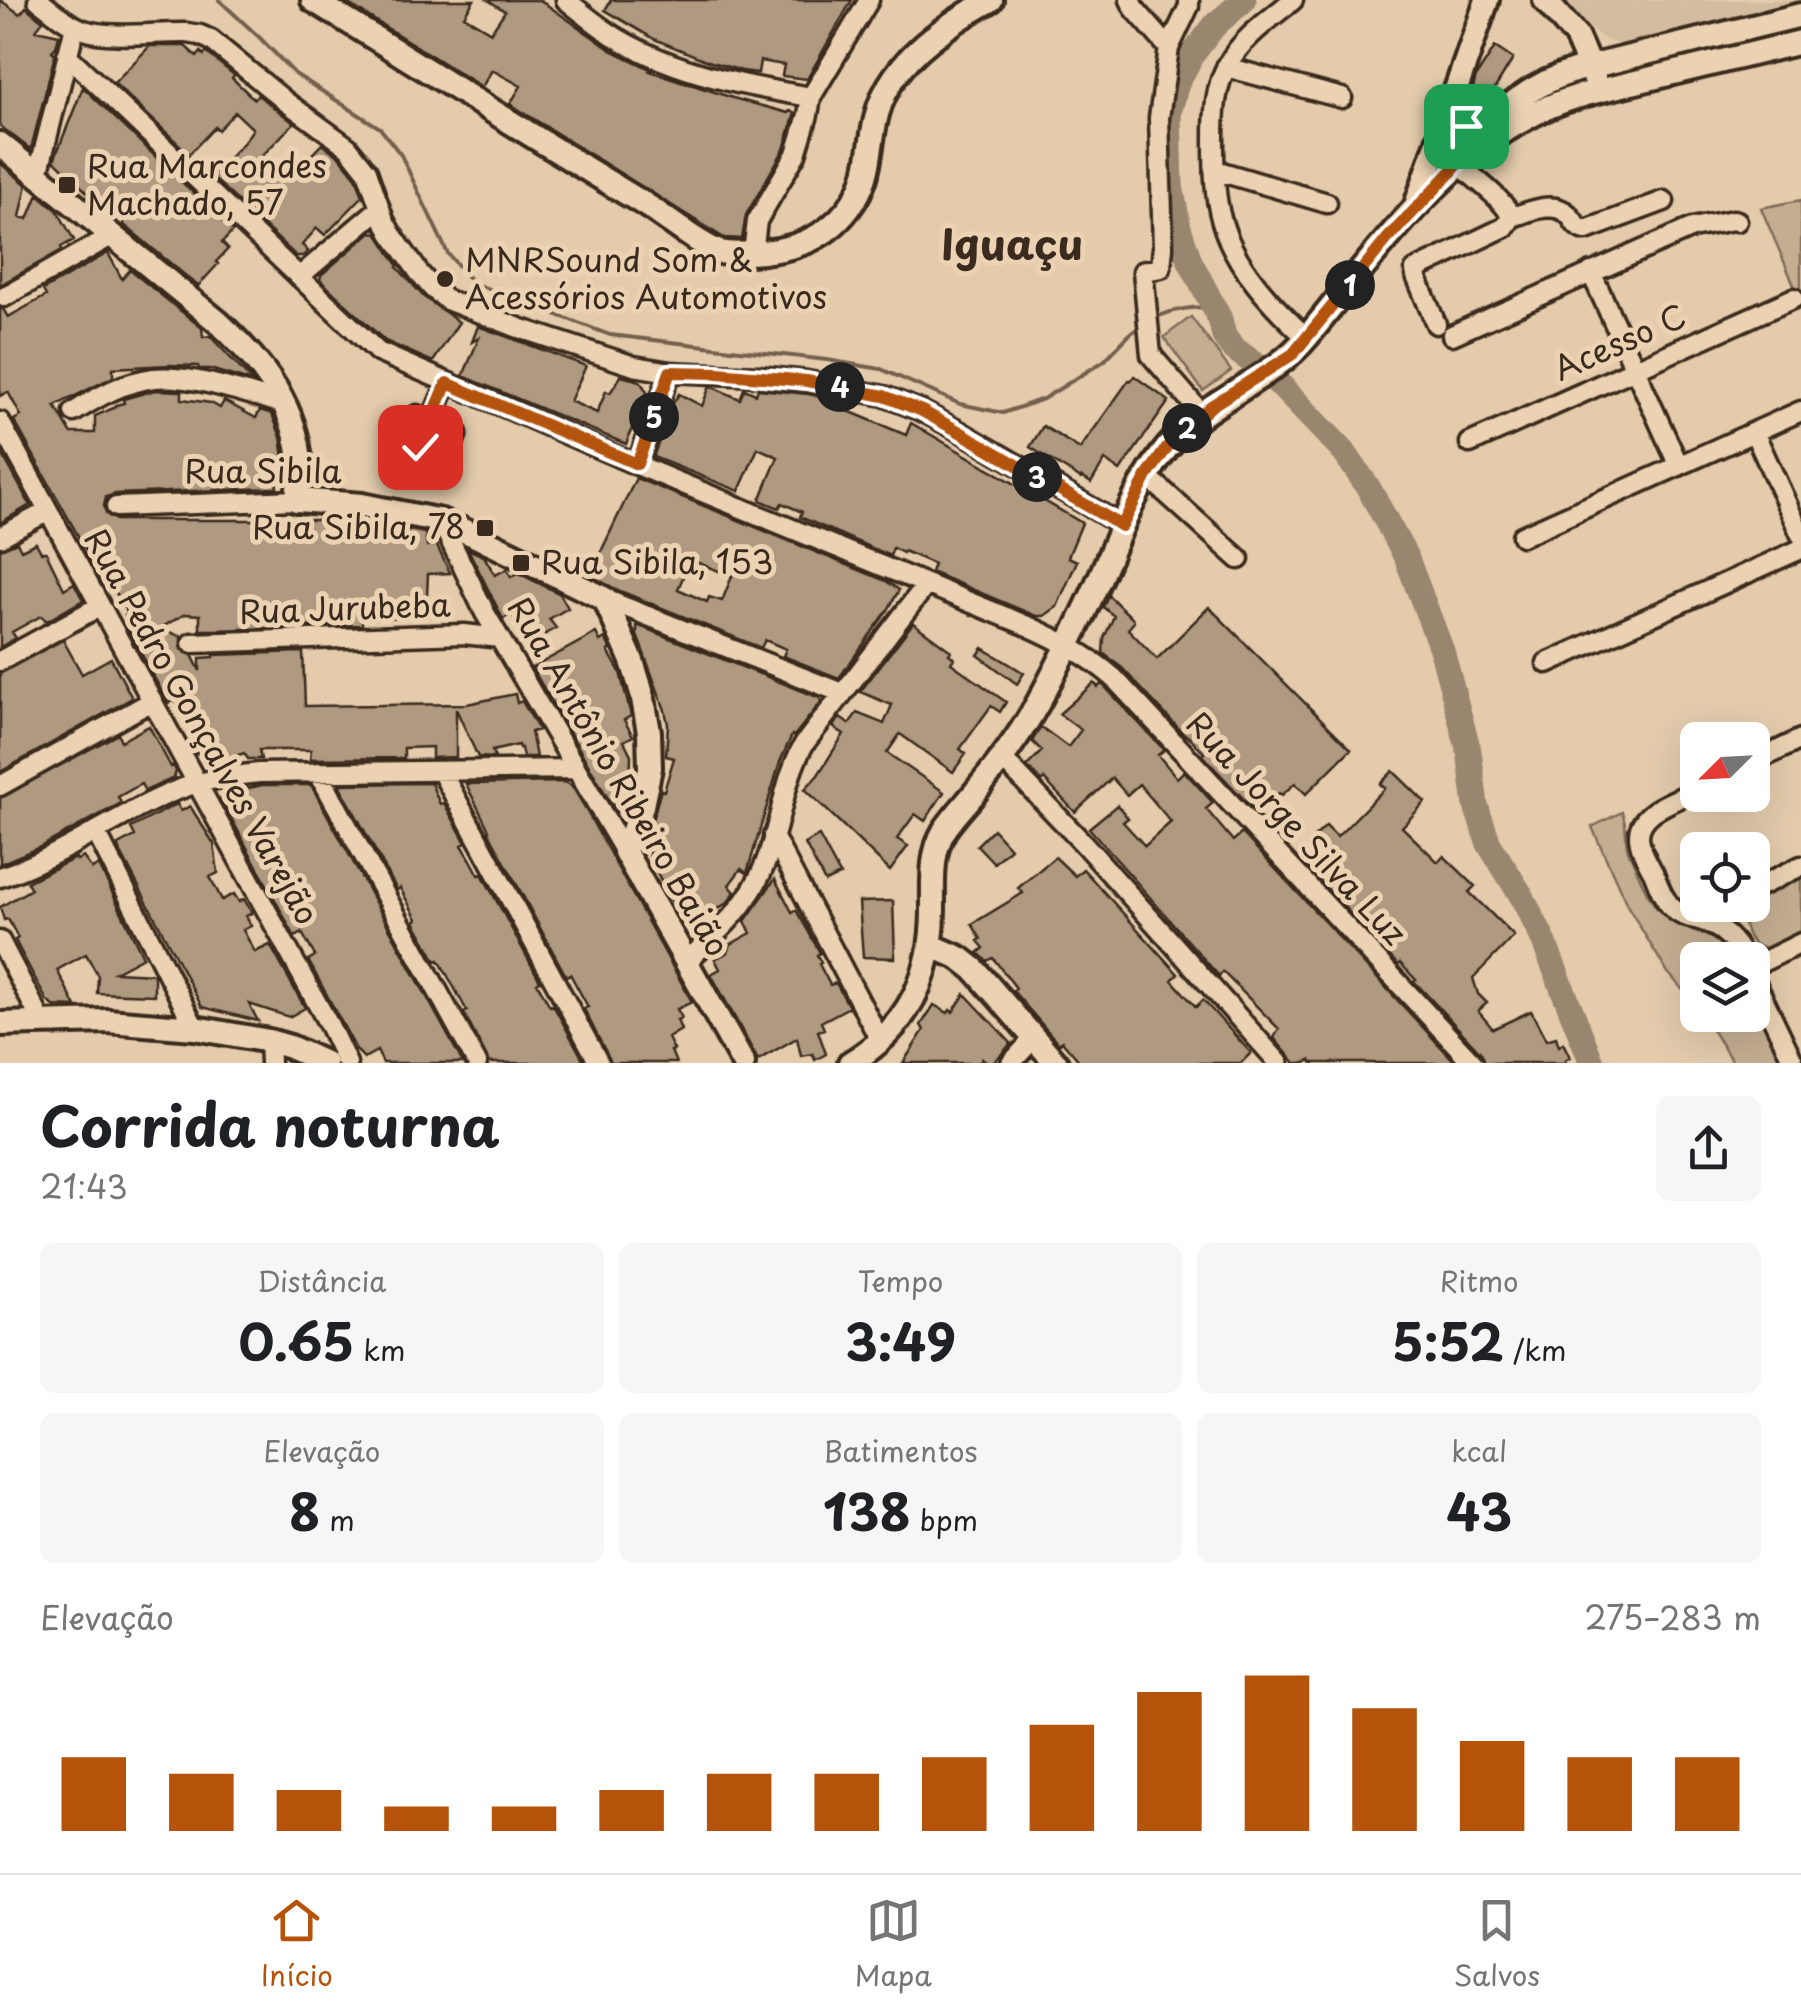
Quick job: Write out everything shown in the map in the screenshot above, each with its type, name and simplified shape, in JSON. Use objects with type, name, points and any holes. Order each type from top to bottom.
[{"type":"main road","points":[[313,0],[704,244],[722,252],[753,253],[798,246],[839,221],[867,179],[883,94],[922,46],[990,0]]},
{"type":"main road","points":[[1415,208],[1487,0]]},
{"type":"main road","points":[[1545,0],[1576,36],[1597,52],[1621,60]]},
{"type":"main road","points":[[850,1063],[905,1014],[919,991],[932,946],[933,873],[936,850],[944,832],[1036,707],[1147,476],[1168,446],[1207,410],[1300,346],[1415,208],[1491,134],[1504,109],[1536,86],[1562,74],[1801,15]]},
{"type":"main road","points":[[1452,101],[1461,121],[1491,134],[1590,90],[1594,85],[1591,67],[1576,36]]},
{"type":"main road","points":[[1578,96],[1801,42]]},
{"type":"main road","points":[[0,144],[244,346],[286,405],[299,456],[297,500]]},
{"type":"main road","name":"Rua Sibila","points":[[297,500],[362,505],[441,521],[605,600]]},
{"type":"main road","points":[[605,600],[632,661],[649,732],[650,768],[642,806],[625,852]]},
{"type":"main road","name":"Rua Antônio Ribeiro Baião","points":[[625,852],[743,1063]]},
{"type":"main road","points":[[932,946],[960,958],[974,970],[1056,1063]]},
{"type":"main road","points":[[0,1024],[108,1021],[194,1028],[269,1052],[290,1047],[325,1063]]},
{"type":"street","points":[[38,0],[88,32],[187,33],[211,40],[285,102],[348,147],[368,171],[391,233],[433,289],[447,300],[634,366],[807,381],[884,396],[922,411],[1122,526]]},
{"type":"street","points":[[566,0],[616,37],[656,58],[717,80],[811,97]]},
{"type":"street","points":[[753,253],[757,220],[796,154],[811,97],[869,0]]},
{"type":"street","points":[[1130,0],[1169,48]]},
{"type":"street","points":[[1189,0],[1169,48],[1158,118],[1161,268],[1142,271],[1151,355],[1207,410]]},
{"type":"street","points":[[1292,0],[1244,43],[1226,67],[1214,113],[1214,170],[1222,225],[1229,240],[1300,346]]},
{"type":"street","points":[[38,174],[75,26]]},
{"type":"street","name":"Rua Jorge Silva Luz","points":[[67,55],[378,352],[1068,644],[1090,658],[1473,1063]]},
{"type":"street","points":[[1226,67],[1342,98]]},
{"type":"street","points":[[1457,168],[1504,202],[1512,217]]},
{"type":"street","points":[[1214,170],[1327,203]]},
{"type":"street","points":[[1664,200],[1586,230],[1578,228],[1565,211],[1549,207],[1512,217],[1506,227],[1415,270],[1416,276],[1444,329],[1692,228],[1737,221]]},
{"type":"street","points":[[299,277],[380,208]]},
{"type":"street","points":[[4,297],[113,236]]},
{"type":"street","points":[[1591,272],[1679,466]]},
{"type":"street","name":"Acesso C","points":[[1470,443],[1794,298]]},
{"type":"street","points":[[637,464],[670,372]]},
{"type":"street","points":[[74,412],[118,387],[158,378],[233,389],[286,405]]},
{"type":"street","points":[[420,447],[424,418],[447,383]]},
{"type":"street","points":[[1522,536],[1801,411]]},
{"type":"street","points":[[424,418],[457,433],[450,452]]},
{"type":"street","name":"Rua Pedro Gonçalves Varejão","points":[[0,422],[330,1025],[347,1063]]},
{"type":"street","points":[[1754,432],[1801,535]]},
{"type":"street","points":[[1147,476],[1240,559]]},
{"type":"street","name":"Rua Sibila","points":[[116,507],[297,500]]},
{"type":"street","points":[[0,537],[48,510]]},
{"type":"street","name":"Rua Antônio Ribeiro Baião","points":[[441,521],[477,598],[625,852]]},
{"type":"street","points":[[1547,663],[1801,549]]},
{"type":"street","points":[[686,961],[736,913],[753,890],[766,863],[795,760],[926,584]]},
{"type":"street","points":[[605,600],[842,693]]},
{"type":"street","points":[[0,661],[100,606]]},
{"type":"street","name":"Rua Jurubeba","points":[[192,643],[464,634],[500,638]]},
{"type":"street","points":[[0,786],[152,701]]},
{"type":"street","points":[[1770,755],[1801,740]]},
{"type":"street","points":[[1002,758],[1279,1063]]},
{"type":"street","points":[[0,877],[35,864],[196,783],[259,773],[576,769]]},
{"type":"street","points":[[441,770],[600,1063]]},
{"type":"street","points":[[318,772],[477,1063]]},
{"type":"street","points":[[1680,799],[1649,814],[1638,832],[1640,845],[1667,903],[1680,913]]},
{"type":"street","points":[[96,832],[194,1028]]},
{"type":"street","points":[[773,836],[880,1040]]},
{"type":"street","points":[[1770,881],[1801,866]]},
{"type":"street","points":[[1706,922],[1726,932],[1735,942]]},
{"type":"street","points":[[0,940],[43,1024]]},
{"type":"street","points":[[1770,958],[1801,943]]},
{"type":"street","points":[[1770,1013],[1794,1063]]},
{"type":"street","points":[[1012,1063],[1034,1038]]},
{"type":"shaded area","points":[[1563,0],[1798,0],[1622,44],[1607,41],[1584,24]]},
{"type":"shaded area","points":[[1801,200],[1801,301],[1761,208]]},
{"type":"shaded area","points":[[1191,317],[1231,371],[1203,391],[1164,337]]},
{"type":"shaded area","points":[[1622,812],[1628,851],[1656,908],[1680,926],[1718,942],[1680,942],[1680,987],[1628,907],[1592,827]]},
{"type":"shaded area","points":[[1801,874],[1801,935],[1774,948],[1770,948],[1770,942],[1752,942],[1744,927],[1744,922],[1770,922],[1770,890]]},
{"type":"shaded area","points":[[1714,1032],[1769,1032],[1784,1063],[1733,1063]]},
{"type":"building","points":[[0,0],[20,14],[26,7],[43,21],[36,30],[59,35],[30,149],[0,126]]},
{"type":"building","points":[[342,0],[474,0],[464,16],[491,32],[505,11],[488,0],[540,0],[611,50],[650,71],[795,113],[784,149],[746,215],[742,239],[724,238],[510,104],[521,86],[492,70],[482,87]]},
{"type":"building","points":[[611,0],[852,0],[807,79],[782,76],[784,65],[760,61],[758,73],[708,61],[654,39],[605,10]]},
{"type":"building","points":[[150,46],[185,46],[197,57],[206,52],[234,75],[232,78],[254,99],[258,95],[294,123],[262,156],[289,178],[322,144],[339,156],[356,177],[363,196],[325,235],[317,228],[302,245],[308,251],[296,256],[211,176],[253,129],[235,112],[189,154],[114,83]]},
{"type":"building","points":[[1495,47],[1513,59],[1489,98],[1473,88]]},
{"type":"building","points":[[83,87],[233,231],[222,243],[228,249],[198,286],[54,160]]},
{"type":"building","points":[[0,163],[27,185],[20,217],[28,219],[38,194],[57,210],[74,240],[0,285]]},
{"type":"building","points":[[371,232],[377,233],[397,267],[424,297],[459,322],[433,362],[385,341],[320,280]]},
{"type":"building","points":[[108,253],[122,279],[130,270],[202,328],[203,337],[210,336],[253,382],[198,366],[113,368],[113,377],[55,406],[71,433],[95,433],[95,416],[124,403],[123,399],[155,390],[182,391],[182,399],[220,408],[224,401],[256,418],[260,410],[272,414],[281,437],[285,467],[275,468],[277,488],[116,494],[106,497],[106,514],[116,520],[374,523],[425,533],[427,546],[435,542],[450,573],[428,574],[426,616],[362,619],[362,625],[200,630],[200,615],[185,614],[159,629],[181,636],[181,649],[192,655],[200,671],[200,658],[214,655],[303,652],[305,706],[467,704],[515,694],[517,703],[522,701],[539,730],[531,732],[536,757],[523,757],[518,745],[492,751],[495,758],[478,757],[456,709],[456,757],[432,758],[432,747],[404,748],[404,758],[310,759],[311,750],[259,750],[261,759],[248,759],[244,753],[224,760],[225,765],[211,767],[206,751],[196,754],[189,742],[196,739],[175,700],[168,703],[127,627],[128,614],[111,584],[114,582],[94,546],[86,550],[14,420],[21,416],[8,392],[0,396],[0,309],[8,317],[46,296],[43,290]]},
{"type":"building","points":[[478,326],[586,366],[570,401],[597,413],[606,391],[610,393],[621,376],[640,381],[647,392],[626,444],[463,376],[479,338],[472,342]]},
{"type":"building","points":[[1134,376],[1169,401],[1120,471],[1105,460],[1091,483],[1030,447],[1043,426],[1080,449]]},
{"type":"building","points":[[710,386],[740,399],[744,389],[756,394],[758,389],[839,400],[836,406],[906,435],[911,423],[1082,523],[1068,557],[1077,561],[1057,607],[1044,616],[1036,616],[931,572],[934,564],[904,551],[893,548],[890,556],[800,517],[802,512],[782,503],[779,508],[760,500],[778,457],[758,448],[739,491],[653,457],[679,394],[702,406]]},
{"type":"building","points":[[0,450],[30,505],[0,523]]},
{"type":"building","points":[[636,478],[886,581],[899,590],[839,678],[783,656],[786,649],[765,640],[761,648],[615,589],[590,575]],"holes":[[[693,561],[732,576],[722,601],[709,597],[707,602],[678,589]]]},
{"type":"building","points":[[17,542],[21,550],[36,543],[41,552],[46,552],[64,589],[74,583],[83,600],[47,621],[41,616],[12,632],[16,638],[0,647],[0,549]]},
{"type":"building","points":[[468,549],[484,556],[495,575],[507,569],[511,577],[518,573],[560,594],[568,608],[549,619],[556,628],[529,643],[512,614],[503,619]]},
{"type":"building","points":[[1108,595],[1133,619],[1128,629],[1157,659],[1209,607],[1351,749],[1306,794],[1295,783],[1257,813],[1192,740],[1103,653],[1104,638],[1114,616],[1103,607]]},
{"type":"building","points":[[913,623],[951,651],[951,663],[1006,702],[1000,712],[991,706],[960,749],[966,754],[953,772],[900,734],[887,753],[944,792],[925,821],[915,814],[897,839],[908,846],[890,871],[805,789],[844,734],[833,727],[840,718],[849,724],[857,713],[884,724],[892,705],[860,692]]},
{"type":"building","points":[[637,625],[820,698],[821,702],[792,735],[780,762],[747,873],[741,869],[729,885],[735,892],[727,903],[694,922],[683,903],[675,907],[650,859],[647,838],[674,758],[666,756],[665,710],[637,635]]},
{"type":"building","points":[[596,633],[600,641],[605,638],[611,650],[608,651],[620,672],[631,716],[624,720],[633,736],[624,741],[631,755],[630,789],[621,812],[616,812],[532,668]]},
{"type":"building","points":[[63,640],[82,674],[111,658],[132,698],[0,772],[0,673]]},
{"type":"building","points":[[983,648],[1024,673],[1017,684],[978,655]]},
{"type":"building","points":[[1094,683],[1098,687],[1102,684],[1164,750],[1158,755],[1177,778],[1184,771],[1213,803],[1206,809],[1233,841],[1242,833],[1456,1063],[1295,1063],[1274,1038],[1279,1029],[1223,972],[1219,976],[1089,828],[1117,805],[1128,818],[1123,822],[1145,846],[1171,822],[1139,784],[1127,795],[1112,778],[1075,812],[1027,766],[1042,751],[1032,741],[1041,727],[1068,747],[1081,730],[1059,714]]},
{"type":"building","points":[[149,726],[176,771],[174,778],[145,791],[141,784],[118,797],[121,803],[0,864],[0,798],[118,734],[121,741]]},
{"type":"building","points":[[1393,771],[1425,802],[1402,827],[1438,862],[1444,856],[1475,886],[1469,892],[1514,936],[1473,978],[1478,994],[1487,1003],[1478,1011],[1493,1029],[1531,1011],[1546,1040],[1556,1037],[1559,1046],[1563,1043],[1570,1057],[1566,1063],[1485,1063],[1482,1054],[1416,980],[1308,868],[1303,859],[1314,848],[1309,842],[1326,826],[1337,837],[1385,788],[1380,784]]},
{"type":"building","points":[[565,782],[581,801],[692,1002],[677,1009],[682,1018],[677,1020],[681,1030],[668,1038],[676,1063],[611,1063],[584,1009],[588,1007],[570,974],[566,976],[466,784]]},
{"type":"building","points":[[431,783],[540,981],[537,983],[585,1063],[489,1063],[464,1013],[467,1011],[339,784]]},
{"type":"building","points":[[262,785],[311,785],[463,1063],[383,1063],[377,1051],[364,1058],[357,1051],[308,960],[315,956],[302,933],[295,937],[221,799]]},
{"type":"building","points":[[177,804],[181,811],[190,806],[214,844],[218,873],[210,877],[222,900],[234,894],[239,902],[244,899],[252,913],[246,916],[251,926],[243,930],[255,952],[270,945],[305,1008],[289,1017],[249,1004],[258,1021],[202,1007],[118,847],[135,836],[131,828]]},
{"type":"building","points":[[993,829],[1010,848],[994,863],[977,845]]},
{"type":"building","points":[[819,836],[840,875],[825,882],[805,844]]},
{"type":"building","points":[[83,857],[92,869],[99,865],[143,957],[115,972],[154,974],[154,995],[97,993],[98,976],[86,954],[57,970],[76,1007],[54,1006],[47,1001],[8,919],[4,920],[0,907],[31,889],[27,882]]},
{"type":"building","points":[[1055,857],[1075,876],[1083,869],[1178,974],[1172,980],[1196,1007],[1203,1000],[1251,1053],[1241,1063],[1081,1063],[1062,1041],[1059,1044],[1013,991],[1016,988],[993,958],[987,961],[978,953],[984,948],[972,924],[1023,893],[1018,888]]},
{"type":"building","points":[[775,879],[820,953],[819,964],[830,985],[836,983],[849,1007],[821,1022],[824,1029],[818,1031],[826,1054],[815,1060],[813,1054],[801,1056],[797,1038],[758,1060],[711,974],[720,969],[715,959],[751,933],[745,921]]},
{"type":"building","points":[[893,901],[895,958],[863,957],[859,902]]},
{"type":"building","points":[[965,994],[1011,1043],[1000,1056],[993,1063],[982,1058],[979,1063],[903,1063],[934,1005],[953,1012]]},
{"type":"waterway","points":[[219,0],[295,74],[380,128],[401,155],[448,254],[473,283],[610,335],[881,369],[960,404],[1003,413],[1043,399],[1104,361],[1142,325]]},
{"type":"waterway","points":[[1244,0],[1215,25],[1177,83],[1169,113],[1171,186],[1179,228],[1224,336],[1233,348],[1280,385],[1344,452],[1407,559],[1442,651],[1469,751],[1476,806],[1489,844],[1542,937],[1592,1063]]},
{"type":"waterway","points":[[1155,318],[1183,309],[1213,307]]},
{"type":"place","name":"Rua Marcondes Machado, 57","points":[[67,185]]},
{"type":"place","name":"MNRSound Som & Acessórios Automotivos","points":[[445,279]]},
{"type":"place","name":"Rua Sibila, 78","points":[[485,528]]},
{"type":"place","name":"Rua Sibila, 153","points":[[521,563]]},
{"type":"district","name":"Iguaçu","points":[[1012,245]]},
{"type":"route","points":[[420,447],[447,383],[637,464],[670,372],[807,381],[864,390],[922,411],[1122,526],[1147,476],[1168,446],[1211,406],[1293,354],[1388,238],[1453,170],[1481,132],[1466,126]]}]
